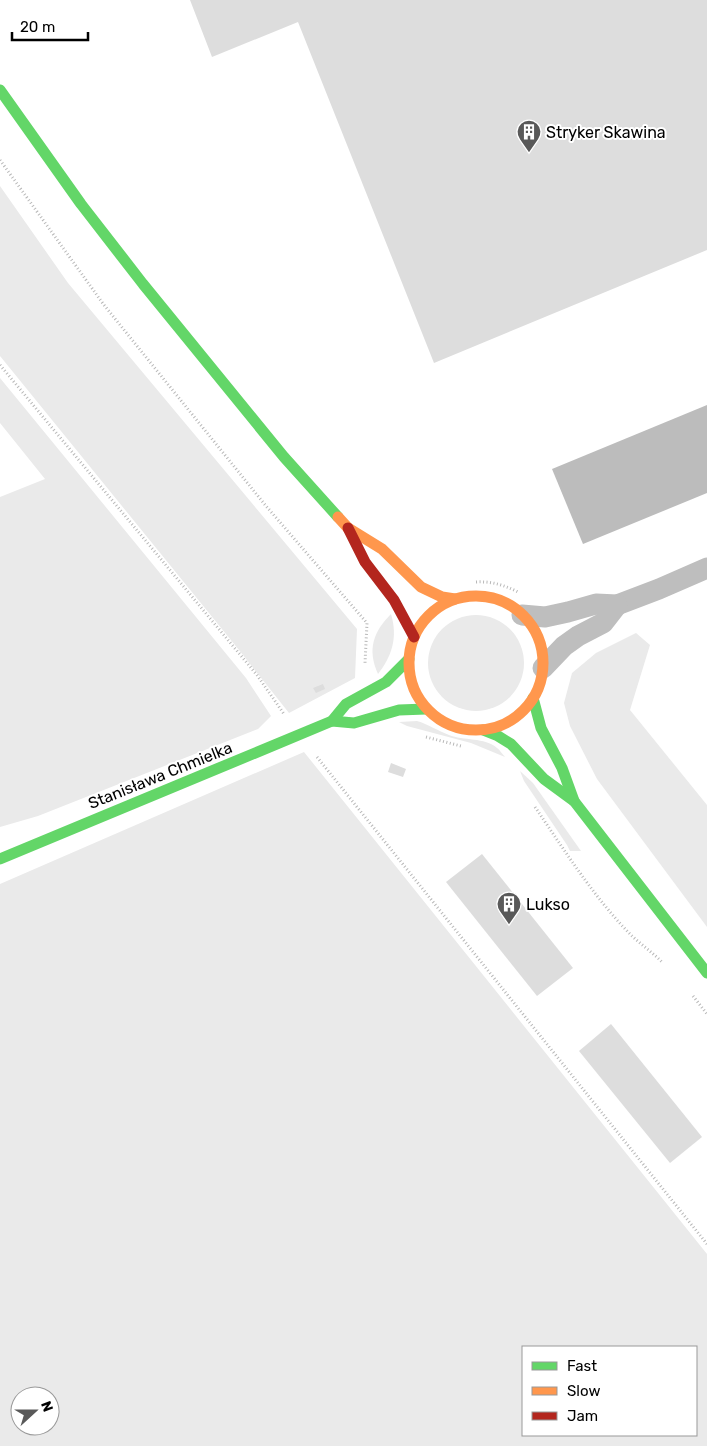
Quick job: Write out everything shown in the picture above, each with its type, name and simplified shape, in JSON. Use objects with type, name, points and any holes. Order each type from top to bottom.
[{"type":"main road","points":[[0,90],[75,196],[149,292],[284,457],[348,528],[365,562],[394,600],[414,637]]},
{"type":"main road","points":[[348,528],[382,549],[421,587],[442,597],[455,600]]},
{"type":"main road","points":[[466,597],[490,598],[513,607],[523,605],[538,639],[542,653],[543,668],[540,684],[524,711],[498,727],[471,730],[447,724],[426,709],[412,686],[409,673],[409,659],[414,637],[421,624],[430,614],[442,606],[466,597]]},
{"type":"main road","name":"Stanisława Chmielka","points":[[0,859],[332,721],[346,704],[386,682],[409,659]]},
{"type":"main road","points":[[533,698],[540,728],[562,768],[574,801]]},
{"type":"main road","name":"Stanisława Chmielka","points":[[332,721],[354,723],[399,710],[426,709]]},
{"type":"main road","points":[[483,730],[498,736],[510,744],[544,779],[574,801],[707,973]]},
{"type":"street","points":[[523,605],[545,617],[596,604],[616,605],[707,568]]},
{"type":"street","points":[[543,668],[564,646],[578,636],[603,623],[616,605]]},
{"type":"path","points":[[0,160],[104,305],[266,506],[367,623],[365,664]]},
{"type":"path","points":[[0,365],[257,675],[299,735],[707,1244]]},
{"type":"path","points":[[474,582],[507,586],[523,605]]},
{"type":"path","points":[[419,735],[466,748]]},
{"type":"path","points":[[532,803],[579,872],[631,935]]},
{"type":"shaded area","points":[[0,186],[68,283],[357,629],[355,678],[289,713],[0,356]]},
{"type":"shaded area","points":[[0,378],[246,678],[271,716],[258,729],[38,816],[0,827],[0,497],[45,479],[0,423]]},
{"type":"shaded area","points":[[707,405],[707,493],[583,544],[552,469]]},
{"type":"shaded area","points":[[391,614],[394,638],[387,660],[378,674],[373,657],[374,642],[380,628]]},
{"type":"shaded area","points":[[476,615],[494,619],[510,629],[520,645],[524,663],[520,681],[510,697],[494,707],[476,711],[458,707],[442,697],[432,681],[428,663],[432,645],[442,629],[458,619]]},
{"type":"shaded area","points":[[636,633],[650,645],[630,710],[707,805],[707,927],[597,779],[570,726],[564,703],[572,673],[596,653]]},
{"type":"shaded area","points":[[417,721],[455,737],[486,742],[498,749],[505,757],[471,743],[407,726],[399,722]]},
{"type":"shaded area","points":[[304,752],[707,1254],[707,1446],[0,1446],[0,884]]},
{"type":"shaded area","points":[[520,771],[533,783],[581,851],[570,851],[524,781]]},
{"type":"building","name":"Stryker Skawina","points":[[190,0],[707,0],[707,250],[434,363],[298,22],[212,57]]},
{"type":"building","points":[[323,684],[325,689],[316,693],[313,688]]},
{"type":"building","points":[[391,763],[406,769],[403,777],[388,772]]},
{"type":"building","name":"Lukso","points":[[482,854],[573,968],[537,996],[446,882]]},
{"type":"building","points":[[611,1024],[702,1137],[670,1163],[579,1051]]},
{"type":"traffic: fast","points":[[0,90],[81,204],[143,284],[284,457],[338,517]]},
{"type":"traffic: fast","points":[[0,859],[332,721],[346,704],[386,682],[409,659]]},
{"type":"traffic: fast","points":[[533,698],[541,728],[562,768],[574,801]]},
{"type":"traffic: fast","points":[[332,721],[354,723],[399,710],[426,709]]},
{"type":"traffic: fast","points":[[483,730],[511,744],[544,779],[574,801],[707,973]]},
{"type":"traffic: slow","points":[[338,517],[348,528],[382,549],[421,587],[442,597],[455,599]]},
{"type":"traffic: slow","points":[[476,596],[502,601],[513,607],[523,616],[532,626],[538,637],[543,663],[538,689],[532,700],[523,710],[513,719],[502,725],[476,730],[450,725],[439,719],[429,710],[420,700],[414,689],[409,663],[414,637],[420,626],[429,616],[439,607],[450,601],[476,596]]},
{"type":"traffic: jam","points":[[348,528],[365,562],[394,600],[414,637]]},
{"type":"place","name":"Stryker Skawina","points":[[529,153]]},
{"type":"place","name":"Lukso","points":[[509,925]]}]
